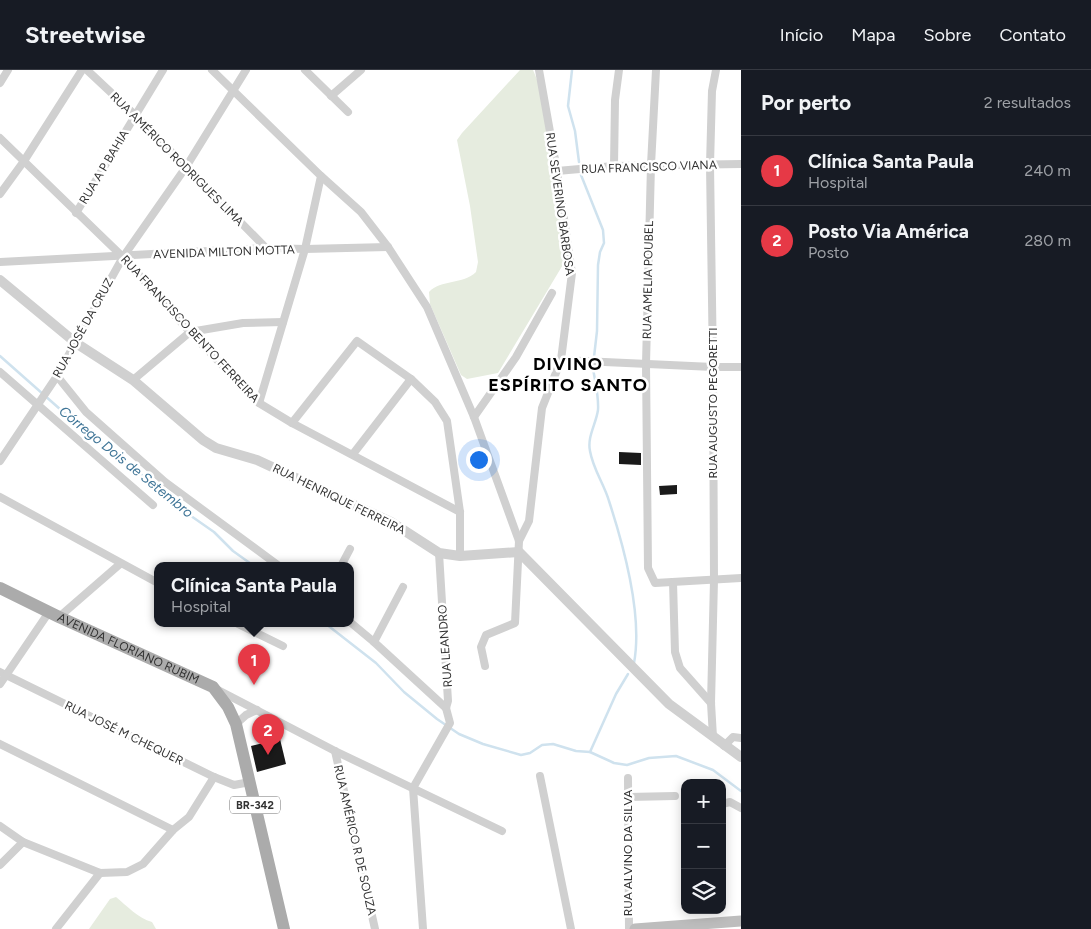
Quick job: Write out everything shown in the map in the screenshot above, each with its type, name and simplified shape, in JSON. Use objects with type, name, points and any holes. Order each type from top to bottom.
[{"type":"main road","name":"AVENIDA FLORIANO RUBIM","points":[[0,588],[212,688]]},
{"type":"main road","name":"BR-342","points":[[212,688],[228,707],[236,724],[284,929]]},
{"type":"main road","points":[[634,929],[739,919]]},
{"type":"street","points":[[0,83],[8,70]]},
{"type":"street","points":[[0,194],[24,162],[82,70]]},
{"type":"street","name":"RUA AMÉRICO RODRIGUES LIMA","points":[[87,70],[135,115],[266,248]]},
{"type":"street","name":"RUA A P BAHIA","points":[[76,213],[163,70]]},
{"type":"street","points":[[212,70],[321,176],[362,212],[388,247],[427,307],[474,417],[519,546],[515,623],[486,635],[481,647],[485,666]]},
{"type":"street","name":"RUA JOSÉ DA CRUZ","points":[[0,460],[57,376],[123,256],[186,167],[246,70]]},
{"type":"street","points":[[305,70],[348,112]]},
{"type":"street","points":[[331,96],[361,70]]},
{"type":"street","name":"RUA SEVERINO BARBOSA","points":[[519,546],[529,521],[542,408],[561,360],[572,273],[557,171],[539,70]]},
{"type":"street","points":[[614,166],[615,100],[619,70]]},
{"type":"street","name":"RUA AMELIA POUBEL","points":[[656,70],[651,164],[646,364],[648,568],[655,583],[741,578]]},
{"type":"street","name":"RUA AUGUSTO PEGORETTI","points":[[713,737],[713,367],[710,165],[712,91],[716,70]]},
{"type":"street","name":"RUA FRANCISCO BENTO FERREIRA","points":[[0,138],[76,213],[123,256],[190,332],[259,403],[292,423],[460,512]]},
{"type":"street","name":"RUA FRANCISCO VIANA","points":[[557,171],[651,164],[741,164]]},
{"type":"street","points":[[259,403],[305,249],[321,176]]},
{"type":"street","name":"AVENIDA MILTON MOTTA","points":[[0,262],[266,248],[388,247]]},
{"type":"street","name":"RUA HENRIQUE FERREIRA","points":[[0,280],[76,343],[133,380],[203,440],[216,448],[258,460],[392,522],[439,553],[460,556],[519,546]]},
{"type":"street","points":[[474,417],[516,356],[552,293]]},
{"type":"street","points":[[133,380],[190,332],[243,323],[283,322]]},
{"type":"street","points":[[292,423],[357,341],[411,379],[436,402],[447,421],[460,512],[460,556]]},
{"type":"street","points":[[561,360],[741,367]]},
{"type":"street","points":[[0,372],[38,403],[153,505]]},
{"type":"street","points":[[57,376],[86,412],[165,482],[274,562]]},
{"type":"street","points":[[353,454],[411,379]]},
{"type":"street","points":[[0,497],[154,581]]},
{"type":"street","points":[[519,546],[668,704],[741,757]]},
{"type":"street","points":[[343,562],[350,549]]},
{"type":"street","name":"RUA LEANDRO","points":[[412,788],[450,723],[446,708],[448,701],[439,553]]},
{"type":"street","points":[[0,684],[3,674],[54,615],[120,564]]},
{"type":"street","points":[[673,582],[675,652],[680,668],[712,703]]},
{"type":"street","points":[[374,642],[403,587]]},
{"type":"street","points":[[354,625],[446,708]]},
{"type":"street","points":[[244,627],[283,646]]},
{"type":"street","name":"RUA JOSÉ M CHEQUER","points":[[3,674],[214,777],[234,785],[250,782]]},
{"type":"street","name":"AVENIDA FLORIANO RUBIM","points":[[212,688],[502,831]]},
{"type":"street","points":[[236,724],[246,715],[257,710]]},
{"type":"street","points":[[724,746],[733,737],[741,738]]},
{"type":"street","points":[[0,744],[173,830]]},
{"type":"street","name":"RUA AMÉRICO R DE SOUZA","points":[[335,750],[375,929]]},
{"type":"street","points":[[540,776],[571,929]]},
{"type":"street","points":[[0,826],[23,842],[100,874],[127,872],[143,864],[173,830],[190,817],[214,777]]},
{"type":"street","name":"RUA ALVINO DA SILVA","points":[[628,778],[629,929]]},
{"type":"street","points":[[412,788],[423,929]]},
{"type":"street","points":[[628,797],[675,796]]},
{"type":"street","points":[[726,803],[730,802],[741,808]]},
{"type":"street","points":[[0,865],[23,842]]},
{"type":"street","points":[[56,929],[100,874]]},
{"type":"shaded area","points":[[520,70],[533,70],[541,89],[567,258],[498,373],[467,379],[461,375],[430,304],[429,292],[440,285],[465,279],[476,272],[478,262],[470,206],[457,140]]},
{"type":"shaded area","points":[[116,897],[137,915],[152,922],[156,929],[89,929],[110,899]]},
{"type":"building","points":[[619,452],[641,453],[641,465],[619,464]]},
{"type":"building","points":[[677,485],[677,494],[660,495],[659,486]]},
{"type":"building","points":[[280,739],[286,764],[257,772],[251,746]]},
{"type":"waterway","points":[[572,70],[568,106],[575,131],[579,162]]},
{"type":"waterway","points":[[581,175],[603,230],[604,243],[598,265],[597,331],[594,357]]},
{"type":"waterway","name":"Córrego Dois de Setembro","points":[[0,356],[87,433],[151,482],[181,509],[214,532],[233,551],[248,562]]},
{"type":"waterway","points":[[593,368],[598,410],[589,446],[615,519],[626,560],[636,624],[634,663]]},
{"type":"waterway","name":"Córrego Dois de Setembro","points":[[330,627],[376,663],[404,692],[437,719],[459,734],[483,744],[521,755],[530,753],[542,745],[553,744],[576,751],[590,752],[614,763],[627,765],[649,758],[676,756],[713,770],[741,791]]},
{"type":"waterway","points":[[590,752],[616,694],[628,674]]},
{"type":"place","name":"Clínica Santa Paula","points":[[254,685]]},
{"type":"place","name":"Posto Via América","points":[[268,755]]},
{"type":"district","name":"DIVINO ESPÍRITO SANTO","points":[[568,374]]}]
